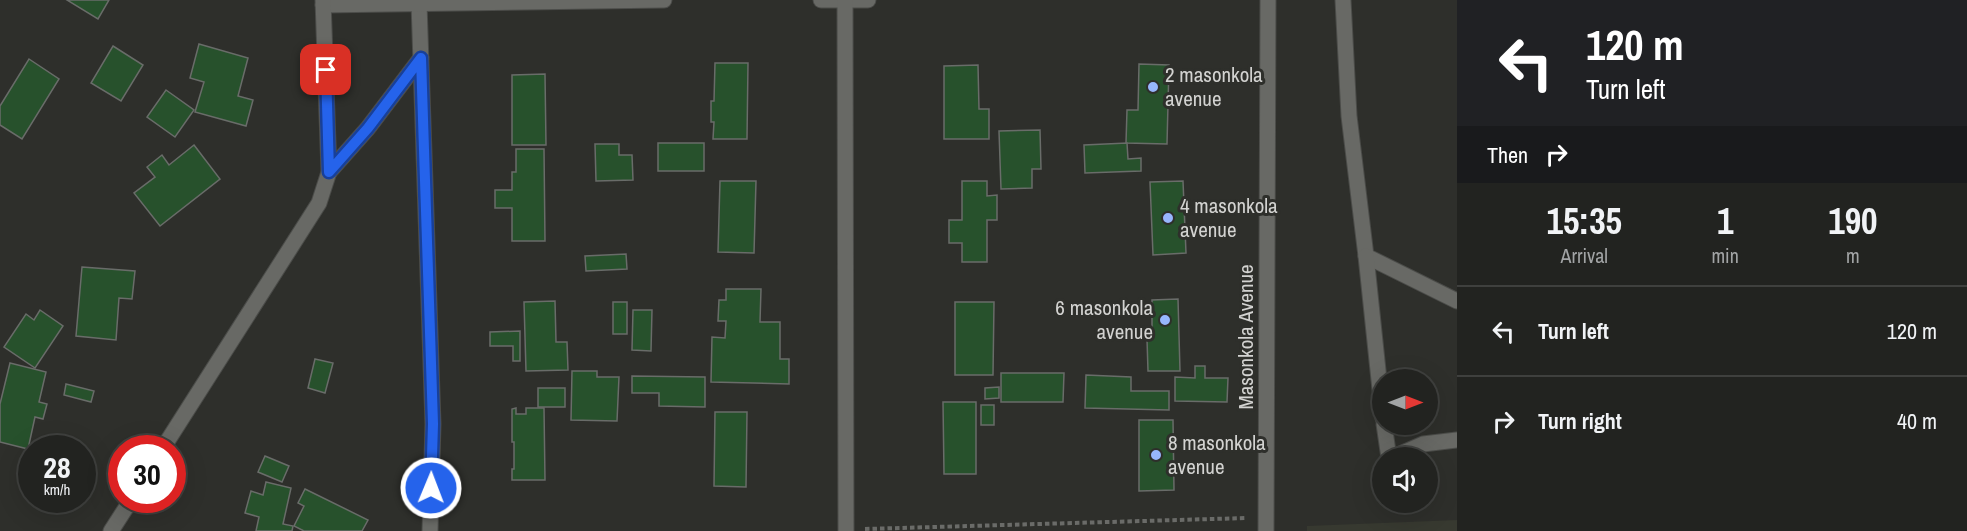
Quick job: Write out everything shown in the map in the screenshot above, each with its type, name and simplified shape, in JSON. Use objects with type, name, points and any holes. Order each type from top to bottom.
[{"type":"street","points":[[171,435],[319,203],[329,172],[323,2],[663,0]]},
{"type":"street","points":[[821,0],[868,0]]},
{"type":"street","points":[[845,0],[846,530]]},
{"type":"street","name":"Masonkola Avenue","points":[[1266,524],[1268,0]]},
{"type":"street","points":[[1344,0],[1349,116],[1378,369]]},
{"type":"street","points":[[419,3],[433,424],[430,531]]},
{"type":"street","points":[[329,172],[368,128],[421,58]]},
{"type":"street","points":[[1366,256],[1457,301]]},
{"type":"street","points":[[1416,447],[1457,440]]},
{"type":"street","points":[[111,531],[123,513]]},
{"type":"path","points":[[846,530],[1266,524]]},
{"type":"shaded area","points":[[1457,520],[1457,531],[1307,531],[1307,526]]},
{"type":"building","points":[[67,0],[109,0],[98,19]]},
{"type":"building","points":[[199,44],[248,58],[238,96],[253,100],[246,126],[195,112],[204,82],[190,78]]},
{"type":"building","points":[[113,46],[143,65],[121,101],[91,83]]},
{"type":"building","points":[[29,59],[59,79],[22,139],[0,125],[0,106]]},
{"type":"building","points":[[715,63],[748,63],[747,139],[713,139],[714,122],[711,122],[711,101],[714,101]]},
{"type":"building","name":"2 masonkola avenue","points":[[1139,64],[1169,65],[1167,144],[1126,143],[1127,110],[1138,110]]},
{"type":"building","points":[[978,65],[979,109],[989,109],[989,139],[944,139],[944,66]]},
{"type":"building","points":[[545,74],[546,145],[512,145],[512,75]]},
{"type":"building","points":[[166,90],[194,110],[175,137],[147,117]]},
{"type":"building","points":[[1040,130],[1041,169],[1032,169],[1032,188],[1001,189],[999,131]]},
{"type":"building","points":[[658,143],[704,143],[704,171],[658,171]]},
{"type":"building","points":[[1127,143],[1128,159],[1141,158],[1141,171],[1085,173],[1084,145]]},
{"type":"building","points":[[595,144],[619,144],[619,155],[632,155],[633,180],[596,181]]},
{"type":"building","points":[[194,145],[220,179],[160,226],[134,193],[155,177],[147,167],[162,155],[169,165]]},
{"type":"building","points":[[516,149],[544,149],[545,241],[512,241],[512,208],[495,208],[495,190],[512,190],[512,172],[516,172]]},
{"type":"building","points":[[720,181],[756,181],[754,253],[718,252]]},
{"type":"building","points":[[962,181],[987,181],[987,196],[997,195],[997,220],[987,220],[987,262],[962,262],[962,243],[949,243],[949,220],[962,220]]},
{"type":"building","name":"4 masonkola avenue","points":[[1183,181],[1186,253],[1153,255],[1150,182]]},
{"type":"building","points":[[626,254],[627,269],[586,271],[585,256]]},
{"type":"building","points":[[82,267],[135,271],[132,299],[119,298],[116,340],[76,336]]},
{"type":"building","points":[[726,289],[761,289],[760,322],[780,322],[780,359],[789,359],[789,384],[711,382],[712,337],[725,338],[726,321],[718,321],[719,300],[726,300]]},
{"type":"building","name":"6 masonkola avenue","points":[[1178,299],[1180,371],[1148,371],[1147,339],[1152,339],[1152,300]]},
{"type":"building","points":[[555,301],[556,342],[567,342],[568,370],[526,371],[524,302]]},
{"type":"building","points":[[613,302],[627,302],[627,334],[613,334]]},
{"type":"building","points":[[955,302],[994,302],[993,375],[955,375]]},
{"type":"building","points":[[40,310],[63,326],[35,368],[4,347],[26,314],[34,320]]},
{"type":"building","points":[[633,310],[652,310],[651,351],[632,350]]},
{"type":"building","points":[[520,331],[520,361],[513,361],[513,346],[490,346],[490,332]]},
{"type":"building","points":[[315,359],[333,363],[325,393],[308,388]]},
{"type":"building","points":[[10,363],[46,372],[39,402],[47,404],[43,419],[35,417],[31,435],[18,435],[18,446],[0,442],[0,404]]},
{"type":"building","points":[[1195,366],[1205,366],[1205,378],[1228,378],[1227,402],[1175,401],[1175,377],[1195,378]]},
{"type":"building","points":[[572,371],[597,371],[597,377],[619,377],[617,421],[571,420]]},
{"type":"building","points":[[1001,373],[1064,373],[1063,402],[1001,402]]},
{"type":"building","points":[[1086,375],[1131,377],[1131,391],[1169,391],[1169,410],[1085,408]]},
{"type":"building","points":[[632,376],[705,377],[705,407],[659,406],[659,393],[632,393]]},
{"type":"building","points":[[66,384],[94,391],[91,402],[64,395]]},
{"type":"building","points":[[999,387],[999,398],[985,399],[985,388]]},
{"type":"building","points":[[538,388],[565,388],[565,407],[538,407]]},
{"type":"building","points":[[943,402],[976,402],[976,474],[944,474]]},
{"type":"building","points":[[981,405],[994,405],[994,425],[981,425]]},
{"type":"building","points":[[516,408],[516,414],[526,414],[526,408],[544,408],[545,480],[512,480],[514,442],[512,442],[512,409]]},
{"type":"building","points":[[715,412],[747,412],[746,487],[714,486]]},
{"type":"building","name":"8 masonkola avenue","points":[[1139,420],[1173,420],[1174,490],[1139,491]]},
{"type":"building","points":[[265,456],[289,466],[282,482],[258,472]]},
{"type":"building","points":[[266,482],[291,488],[283,524],[293,526],[292,531],[256,531],[259,517],[245,513],[251,491],[263,495]]},
{"type":"building","points":[[305,489],[368,520],[362,531],[304,531],[294,526],[304,506],[298,503]]},
{"type":"place","name":"2 masonkola avenue","points":[[1153,87]]},
{"type":"place","name":"4 masonkola avenue","points":[[1168,218]]},
{"type":"place","name":"6 masonkola avenue","points":[[1165,320]]},
{"type":"place","name":"8 masonkola avenue","points":[[1156,455]]},
{"type":"route","points":[[326,70],[329,172],[368,128],[421,58],[433,424],[431,488]]}]
